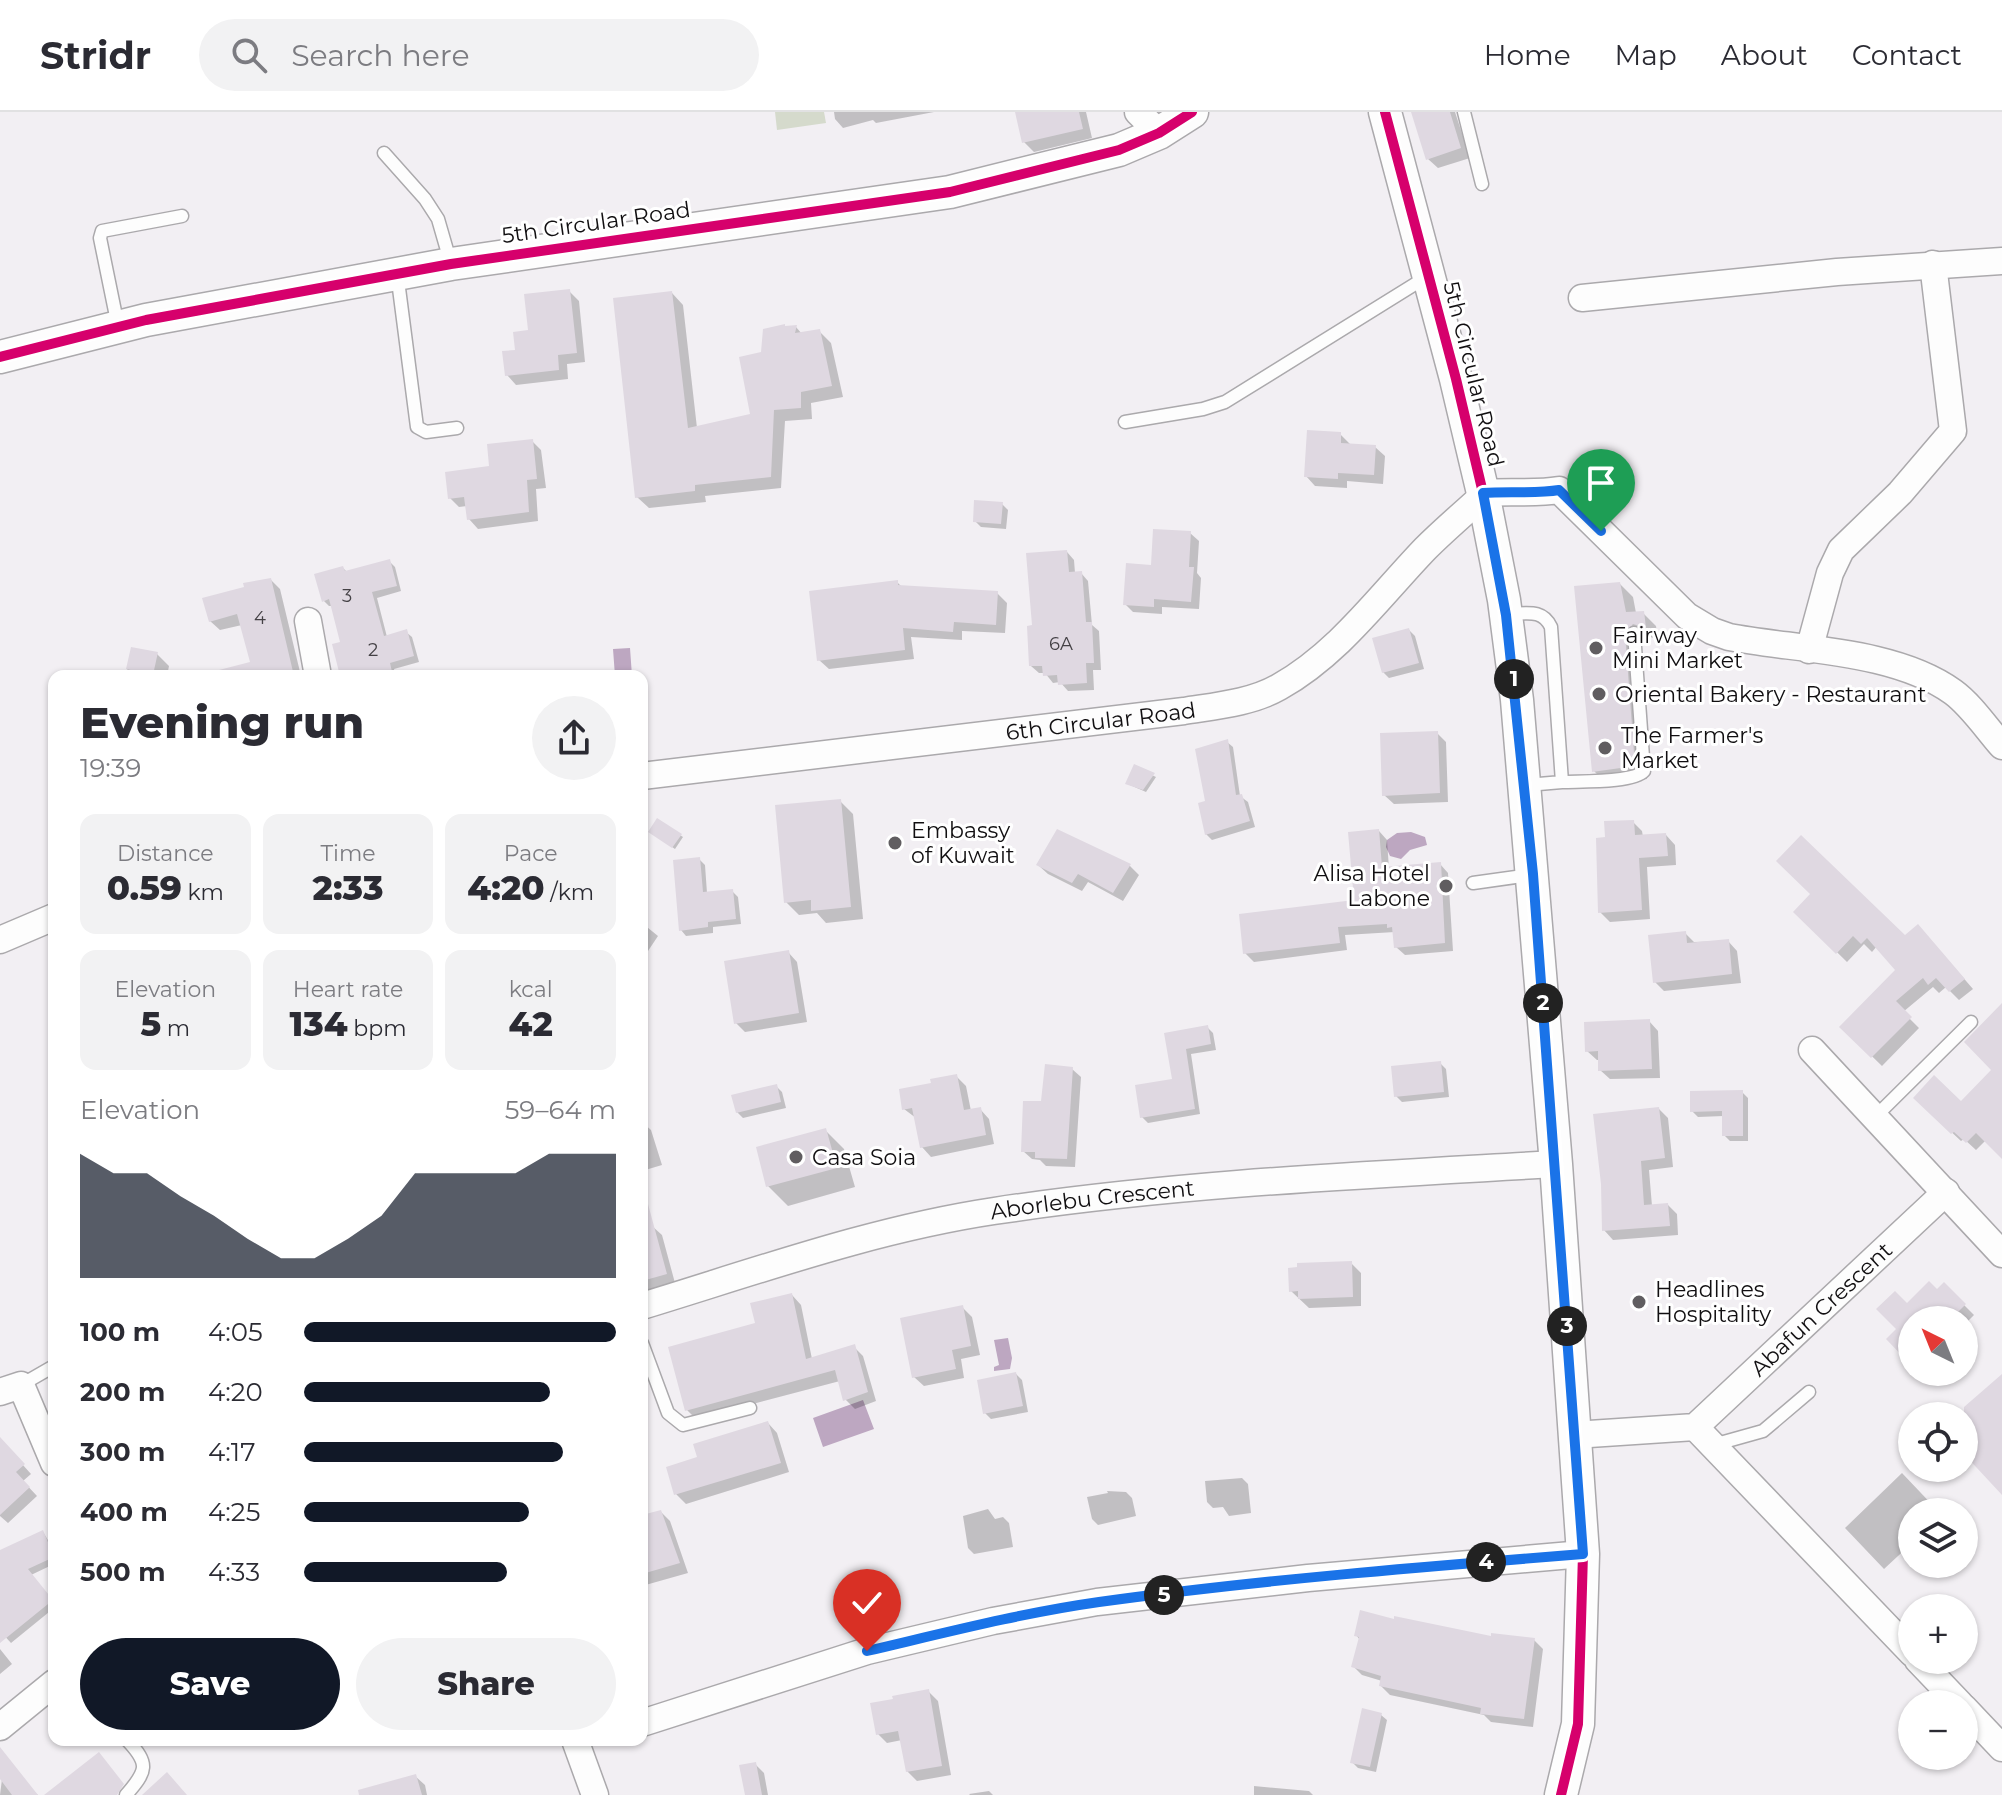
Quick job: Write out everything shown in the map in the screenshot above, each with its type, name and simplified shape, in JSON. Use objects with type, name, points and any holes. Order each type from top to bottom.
[{"type":"street","name":"5th Circular Road","points":[[0,357],[118,326],[397,273],[950,192],[1119,150],[1149,123],[1192,112]]},
{"type":"street","name":"5th Circular Road","points":[[1385,112],[1483,494],[1506,615],[1524,785],[1556,1164],[1583,1554],[1578,1724],[1561,1795]]},
{"type":"street","points":[[1582,298],[1933,264],[2002,261]]},
{"type":"street","points":[[1809,650],[1830,573],[1841,550],[1900,493],[1953,431],[1933,264]]},
{"type":"street","points":[[1483,494],[1559,490],[1687,616],[1712,631],[1729,637],[1868,658],[1903,667],[1955,693],[2002,746]]},
{"type":"street","name":"6th Circular Road","points":[[648,775],[1184,711],[1230,704],[1277,689],[1316,662],[1353,628],[1425,549],[1483,494]]},
{"type":"street","points":[[308,621],[317,670]]},
{"type":"street","points":[[0,940],[48,920]]},
{"type":"street","points":[[1812,1050],[2002,1254]]},
{"type":"street","name":"Aborlebu Crescent","points":[[648,1304],[816,1253],[992,1211],[1292,1180],[1556,1164]]},
{"type":"street","name":"Abafun Crescent","points":[[1704,1436],[1946,1192]]},
{"type":"street","points":[[10,1389],[48,1453]]},
{"type":"street","points":[[1574,1435],[1704,1436],[1898,1638]]},
{"type":"street","points":[[648,1721],[867,1651],[1097,1602],[1308,1578],[1583,1554]]},
{"type":"street","points":[[1931,1674],[1947,1690]]},
{"type":"street","points":[[0,1727],[48,1688]]},
{"type":"street","points":[[1978,1723],[2002,1748]]},
{"type":"street","points":[[581,1746],[595,1795]]},
{"type":"lane","points":[[1464,112],[1482,184]]},
{"type":"lane","points":[[384,153],[425,199],[438,219],[451,264]]},
{"type":"lane","points":[[118,326],[100,238],[102,231],[182,216]]},
{"type":"lane","points":[[397,273],[417,427],[426,432],[457,428]]},
{"type":"lane","points":[[1125,422],[1203,409],[1225,402],[1429,275]]},
{"type":"lane","points":[[1506,615],[1539,613],[1547,618],[1551,627],[1562,782]]},
{"type":"lane","points":[[1524,785],[1628,778],[1640,776],[1644,771],[1634,633]]},
{"type":"lane","points":[[1473,883],[1533,874]]},
{"type":"lane","points":[[1875,1117],[1971,1022]]},
{"type":"lane","points":[[648,1359],[668,1413],[683,1425],[750,1408]]},
{"type":"lane","points":[[10,1389],[48,1369]]},
{"type":"lane","points":[[1704,1436],[1763,1431],[1809,1392]]},
{"type":"lane","points":[[126,1795],[144,1769],[142,1756],[133,1746]]},
{"type":"shaded area","points":[[775,112],[824,112],[826,123],[777,130]]},
{"type":"shaded area","points":[[630,648],[632,670],[615,670],[613,649]]},
{"type":"shaded area","points":[[1411,832],[1425,837],[1427,845],[1410,850],[1401,859],[1390,856],[1387,840],[1397,833]]},
{"type":"shaded area","points":[[1008,1338],[1012,1358],[1010,1369],[994,1371],[994,1367],[999,1365],[994,1340]]},
{"type":"shaded area","points":[[863,1400],[874,1429],[823,1447],[813,1418]]},
{"type":"building","points":[[1015,112],[1079,112],[1083,129],[1022,143]]},
{"type":"building","points":[[1411,112],[1450,112],[1461,148],[1426,160]]},
{"type":"building","points":[[570,289],[577,353],[558,355],[559,370],[505,376],[502,351],[515,350],[513,332],[528,330],[524,294]]},
{"type":"building","points":[[672,291],[688,428],[750,414],[739,357],[761,352],[763,329],[785,324],[797,325],[795,333],[820,329],[832,386],[801,392],[801,408],[774,410],[771,477],[695,485],[695,491],[635,498],[613,298]]},
{"type":"building","points":[[1307,430],[1341,432],[1341,443],[1376,445],[1374,475],[1338,473],[1338,479],[1304,477]]},
{"type":"building","points":[[533,439],[537,479],[527,480],[529,512],[467,520],[464,497],[448,499],[445,472],[489,466],[487,444]]},
{"type":"building","points":[[974,500],[1003,502],[1001,524],[973,522]]},
{"type":"building","points":[[1153,529],[1191,531],[1189,567],[1194,567],[1191,602],[1154,599],[1154,607],[1123,605],[1126,563],[1151,565]]},
{"type":"building","points":[[1067,550],[1069,572],[1082,571],[1086,622],[1092,622],[1094,663],[1086,663],[1087,683],[1058,685],[1057,675],[1043,676],[1042,666],[1029,666],[1027,626],[1032,625],[1026,553]]},
{"type":"building","points":[[390,559],[397,586],[372,592],[384,636],[407,629],[414,656],[390,663],[392,670],[338,670],[332,644],[340,642],[329,599],[322,602],[314,574],[343,566],[345,571]]},
{"type":"building","points":[[271,578],[293,670],[219,670],[250,662],[237,614],[209,622],[202,598],[244,587],[243,583]]},
{"type":"building","points":[[898,580],[898,585],[998,591],[996,625],[954,622],[953,632],[903,628],[905,650],[817,661],[809,591]]},
{"type":"building","points":[[1620,582],[1626,612],[1644,611],[1646,628],[1633,624],[1625,633],[1635,766],[1592,772],[1574,586]]},
{"type":"building","points":[[1409,628],[1419,663],[1382,673],[1372,638]]},
{"type":"building","points":[[131,647],[158,652],[154,670],[126,669]]},
{"type":"building","points":[[1438,731],[1440,793],[1382,796],[1380,733]]},
{"type":"building","points":[[1228,739],[1236,795],[1242,794],[1250,821],[1205,835],[1198,803],[1205,801],[1195,749]]},
{"type":"building","points":[[1134,764],[1155,773],[1143,790],[1125,784]]},
{"type":"building","points":[[841,799],[851,907],[811,911],[811,900],[784,903],[775,805]]},
{"type":"building","points":[[657,818],[682,834],[672,848],[648,832]]},
{"type":"building","points":[[1634,820],[1635,835],[1666,833],[1668,856],[1639,858],[1642,910],[1598,913],[1596,838],[1605,837],[1604,821]]},
{"type":"building","points":[[1057,829],[1131,864],[1113,893],[1078,874],[1072,883],[1036,865]]},
{"type":"building","points":[[1379,829],[1382,867],[1441,862],[1445,943],[1394,948],[1392,927],[1387,928],[1387,924],[1338,927],[1340,943],[1243,954],[1239,914],[1354,900],[1348,832]]},
{"type":"building","points":[[1801,835],[1905,935],[1918,924],[1965,979],[1949,992],[1936,978],[1928,985],[1923,978],[1896,1001],[1912,1017],[1871,1058],[1839,1027],[1895,970],[1867,938],[1861,944],[1853,936],[1836,954],[1793,912],[1810,894],[1776,861]]},
{"type":"building","points":[[700,857],[703,892],[733,889],[736,919],[708,922],[708,927],[679,931],[673,860]]},
{"type":"building","points":[[1686,931],[1687,943],[1729,939],[1732,974],[1653,983],[1648,935]]},
{"type":"building","points":[[789,950],[799,1013],[734,1024],[724,961]]},
{"type":"building","points":[[2002,1003],[2002,1159],[1976,1133],[1966,1143],[1954,1132],[1951,1134],[1913,1098],[1934,1075],[1961,1101],[1991,1070],[1964,1042]]},
{"type":"building","points":[[1650,1019],[1652,1069],[1598,1071],[1598,1051],[1585,1052],[1584,1022]]},
{"type":"building","points":[[1208,1025],[1211,1044],[1186,1049],[1195,1109],[1140,1118],[1135,1085],[1172,1079],[1164,1033]]},
{"type":"building","points":[[1441,1061],[1444,1092],[1394,1097],[1391,1066]]},
{"type":"building","points":[[1045,1064],[1073,1067],[1067,1159],[1035,1158],[1035,1152],[1021,1152],[1023,1101],[1041,1101]]},
{"type":"building","points":[[957,1074],[964,1110],[981,1107],[986,1135],[920,1148],[912,1108],[902,1110],[899,1089]]},
{"type":"building","points":[[777,1084],[781,1102],[736,1113],[731,1095]]},
{"type":"building","points":[[1743,1090],[1743,1136],[1722,1136],[1722,1111],[1690,1112],[1690,1091]]},
{"type":"building","points":[[1659,1107],[1665,1158],[1641,1161],[1644,1205],[1668,1203],[1670,1226],[1602,1231],[1601,1184],[1593,1114]]},
{"type":"building","name":"Casa Soia","points":[[826,1128],[837,1168],[766,1187],[756,1147]]},
{"type":"building","points":[[648,1204],[667,1274],[648,1279]]},
{"type":"building","points":[[1352,1261],[1353,1297],[1298,1299],[1298,1291],[1289,1292],[1288,1268],[1297,1267],[1297,1263]]},
{"type":"building","points":[[1929,1281],[1937,1289],[1944,1282],[1966,1304],[1898,1306],[1898,1351],[1886,1339],[1896,1329],[1876,1309],[1895,1291],[1907,1303]]},
{"type":"building","points":[[792,1293],[806,1359],[855,1344],[868,1392],[843,1401],[835,1370],[685,1411],[668,1347],[755,1323],[750,1303]]},
{"type":"building","points":[[963,1305],[971,1346],[952,1350],[956,1369],[912,1378],[900,1318]]},
{"type":"building","points":[[1016,1372],[1023,1406],[983,1414],[977,1380]]},
{"type":"building","points":[[2002,1374],[2002,1495],[1978,1469],[1978,1402],[1970,1402]]},
{"type":"building","points":[[768,1421],[781,1463],[674,1495],[666,1467],[697,1457],[693,1444]]},
{"type":"building","points":[[0,1437],[25,1464],[16,1472],[30,1487],[0,1515]]},
{"type":"building","points":[[661,1510],[680,1563],[648,1572],[648,1513]]},
{"type":"building","points":[[43,1530],[48,1542],[48,1560],[28,1569],[48,1594],[48,1604],[0,1643],[0,1550]]},
{"type":"building","points":[[1360,1610],[1491,1636],[1491,1633],[1535,1638],[1524,1719],[1480,1714],[1481,1708],[1379,1686],[1381,1676],[1351,1667],[1359,1637],[1354,1636]]},
{"type":"building","points":[[929,1689],[942,1766],[906,1772],[898,1731],[876,1735],[870,1703]]},
{"type":"building","points":[[1362,1708],[1382,1713],[1370,1767],[1350,1763]]},
{"type":"building","points":[[0,1747],[38,1795],[12,1795],[0,1779]]},
{"type":"building","points":[[99,1752],[124,1784],[117,1795],[44,1795]]},
{"type":"building","points":[[756,1762],[762,1795],[745,1795],[739,1765]]},
{"type":"building","points":[[167,1772],[187,1795],[142,1795]]},
{"type":"building","points":[[416,1774],[422,1795],[359,1795],[358,1790]]},
{"type":"cycle path","points":[[0,357],[146,320],[451,264],[950,192],[1119,150],[1159,133],[1192,112]]},
{"type":"cycle path","points":[[1385,112],[1483,493],[1504,600],[1517,700],[1556,1164],[1583,1554],[1578,1724],[1561,1795]]},
{"type":"place","name":"Fairway Mini Market","points":[[1596,648]]},
{"type":"place","name":"Oriental Bakery - Restaurant","points":[[1599,694]]},
{"type":"place","name":"The Farmer's Market","points":[[1605,748]]},
{"type":"place","name":"Embassy of Kuwait","points":[[895,843]]},
{"type":"place","name":"Alisa Hotel Labone","points":[[1446,886]]},
{"type":"place","name":"Casa Soia","points":[[796,1157]]},
{"type":"place","name":"Headlines Hospitality","points":[[1639,1302]]},
{"type":"route","points":[[867,1651],[993,1621],[1097,1602],[1308,1578],[1583,1554],[1556,1164],[1517,700],[1504,600],[1483,493],[1559,490],[1601,531]]}]
